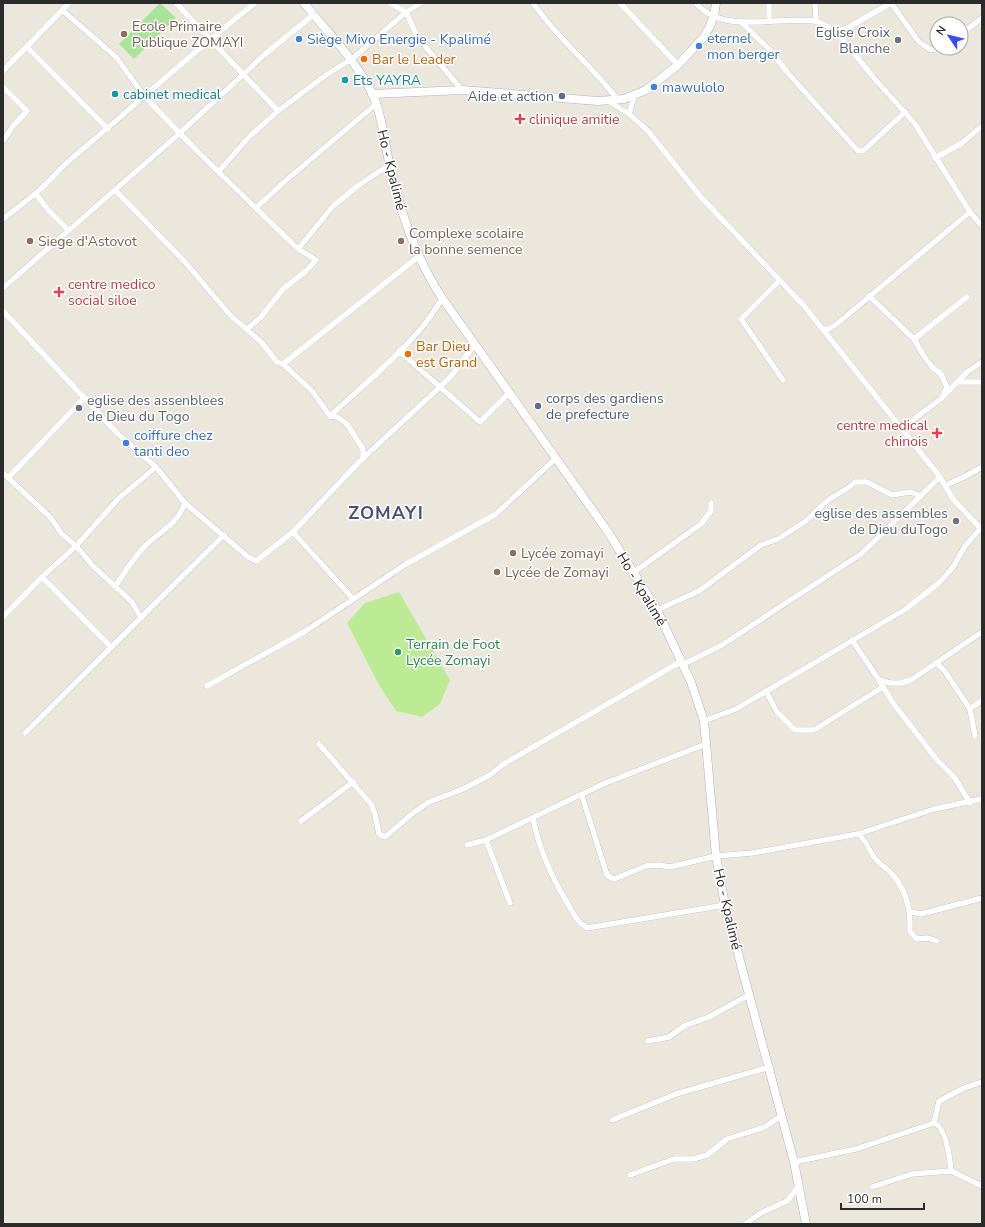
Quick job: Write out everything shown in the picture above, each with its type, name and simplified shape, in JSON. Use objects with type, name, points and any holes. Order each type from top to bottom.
[{"type":"main road","name":"Ho - Kpalimé","points":[[304,3],[352,59],[372,94],[376,104],[398,200],[418,257],[442,298],[556,458],[634,572],[657,610],[683,663],[704,721],[716,856],[725,905],[770,1067],[781,1116],[794,1162],[806,1224]]},
{"type":"main road","points":[[372,94],[462,90],[606,100],[618,100],[634,96],[662,79],[678,65],[703,38],[714,16],[716,3]]},
{"type":"street","points":[[59,3],[65,7],[116,57],[145,97],[180,133],[298,249],[316,260],[312,266],[283,289],[260,318],[247,329]]},
{"type":"street","points":[[176,3],[278,111]]},
{"type":"street","points":[[3,219],[22,202],[36,194],[71,158],[108,129],[210,39],[255,3]]},
{"type":"street","points":[[390,3],[406,12],[418,38],[462,90]]},
{"type":"street","points":[[219,171],[249,136],[278,111],[326,75],[352,59],[406,12],[422,3]]},
{"type":"street","points":[[533,3],[542,16],[601,78],[618,100]]},
{"type":"street","points":[[620,3],[678,65]]},
{"type":"street","points":[[696,3],[705,12],[714,16],[740,21],[816,21],[837,32],[873,77],[919,129],[935,158],[970,212],[982,226]]},
{"type":"street","points":[[769,3],[769,21]]},
{"type":"street","points":[[815,3],[816,21]]},
{"type":"street","points":[[837,32],[849,27],[891,3],[919,42],[929,49]]},
{"type":"street","points":[[3,71],[65,7]]},
{"type":"street","points":[[3,288],[180,133],[264,55],[313,15]]},
{"type":"street","points":[[969,28],[982,18]]},
{"type":"street","points":[[740,21],[770,50],[800,87],[858,151],[863,151],[905,112]]},
{"type":"street","points":[[27,47],[108,129]]},
{"type":"street","points":[[3,87],[27,111],[13,126],[3,141]]},
{"type":"street","points":[[630,114],[634,96]]},
{"type":"street","points":[[606,100],[630,114],[648,131],[700,196],[780,280],[824,329],[940,477],[953,499],[981,530],[965,546],[948,573],[935,587],[895,616],[736,709],[704,721]]},
{"type":"street","points":[[256,208],[284,182],[376,104]]},
{"type":"street","points":[[935,158],[962,143],[982,126]]},
{"type":"street","points":[[298,249],[333,206],[359,185],[389,165]]},
{"type":"street","points":[[115,190],[185,262],[230,315],[247,329],[277,362],[283,364],[312,391],[330,416],[337,417],[347,424],[364,449],[363,459]]},
{"type":"street","points":[[36,194],[68,230]]},
{"type":"street","points":[[824,329],[829,329],[838,323],[970,212]]},
{"type":"street","points":[[283,364],[418,257]]},
{"type":"street","points":[[780,280],[741,319],[784,380]]},
{"type":"street","points":[[869,296],[914,339],[932,367],[941,374],[947,387],[942,398]]},
{"type":"street","points":[[914,339],[967,297]]},
{"type":"street","points":[[330,416],[420,330],[442,298]]},
{"type":"street","points":[[3,311],[5,318],[84,397],[118,434],[156,467],[185,503],[224,534],[248,557],[256,561],[293,532],[363,459],[441,386],[452,375],[475,344]]},
{"type":"street","points":[[399,351],[416,367],[441,386],[480,422],[509,393]]},
{"type":"street","points":[[902,428],[942,398],[967,372],[982,362]]},
{"type":"street","points":[[957,382],[982,382]]},
{"type":"street","points":[[10,477],[40,442],[84,397]]},
{"type":"street","points":[[208,686],[304,632],[406,564],[496,514],[511,502],[556,458]]},
{"type":"street","points":[[3,617],[42,577],[76,546],[119,498],[156,467]]},
{"type":"street","points":[[946,485],[982,467]]},
{"type":"street","points":[[3,473],[10,477],[20,490],[50,518],[62,534],[76,546],[93,566],[132,602],[141,618]]},
{"type":"street","points":[[319,744],[371,804],[376,814],[379,834],[385,837],[429,802],[463,789],[490,775],[509,762],[683,663],[729,640],[861,554],[940,477]]},
{"type":"street","points":[[657,610],[699,591],[761,545],[778,539],[806,521],[819,507],[855,482],[867,482],[892,495],[910,492],[921,496]]},
{"type":"street","points":[[115,587],[146,545],[174,523],[180,515],[185,503]]},
{"type":"street","points":[[634,572],[701,524],[711,511],[711,503]]},
{"type":"street","points":[[293,532],[353,600]]},
{"type":"street","points":[[25,733],[224,534]]},
{"type":"street","points":[[42,577],[111,647]]},
{"type":"street","points":[[880,680],[890,683],[901,683],[911,680],[982,632]]},
{"type":"street","points":[[852,640],[880,680],[893,703],[937,760],[955,778],[970,803]]},
{"type":"street","points":[[936,663],[944,670],[970,709],[975,736]]},
{"type":"street","points":[[766,691],[777,712],[795,730],[814,730],[883,687]]},
{"type":"street","points":[[970,709],[982,700]]},
{"type":"street","points":[[467,845],[486,840],[582,796],[603,784],[706,744]]},
{"type":"street","points":[[301,821],[353,782]]},
{"type":"street","points":[[582,796],[604,867],[610,878],[618,878],[646,866],[659,865],[670,867],[716,856],[752,852],[858,834],[934,809],[970,803],[982,799]]},
{"type":"street","points":[[533,818],[542,854],[549,871],[578,920],[587,928],[725,905]]},
{"type":"street","points":[[858,834],[867,842],[869,850],[873,856],[890,872],[898,883],[911,912],[910,932],[917,939],[928,938],[937,941]]},
{"type":"street","points":[[486,840],[510,903]]},
{"type":"street","points":[[911,912],[921,914],[982,898]]},
{"type":"street","points":[[648,1041],[669,1037],[684,1026],[710,1017],[749,995]]},
{"type":"street","points":[[612,1120],[676,1094],[770,1067]]},
{"type":"street","points":[[934,1123],[939,1101],[964,1088],[982,1082]]},
{"type":"street","points":[[630,1175],[674,1159],[693,1159],[708,1155],[727,1139],[765,1128],[781,1116]]},
{"type":"street","points":[[794,1162],[856,1149],[934,1123],[939,1124],[942,1129],[949,1155],[951,1171]]},
{"type":"street","points":[[872,1187],[912,1174],[951,1171],[982,1186]]},
{"type":"street","points":[[745,1224],[761,1213],[787,1201],[798,1187]]},
{"type":"green space","points":[[160,3],[176,18],[134,59],[119,44]]},
{"type":"green space","name":"Terrain de Foot Lycée Zomayi","points":[[399,592],[450,680],[440,704],[422,717],[396,711],[379,685],[347,623],[365,603]]},
{"type":"place","name":"Ecole Primaire Publique ZOMAYI","points":[[124,34]]},
{"type":"place","name":"Siège Mivo Energie - Kpalimé","points":[[299,39]]},
{"type":"place","name":"Eglise Croix Blanche","points":[[898,40]]},
{"type":"place","name":"eternel mon berger","points":[[699,46]]},
{"type":"place","name":"Bar le Leader","points":[[364,59]]},
{"type":"place","name":"Ets YAYRA","points":[[345,80]]},
{"type":"place","name":"mawulolo","points":[[654,87]]},
{"type":"place","name":"cabinet medical","points":[[115,94]]},
{"type":"place","name":"Aide et action","points":[[562,96]]},
{"type":"place","name":"clinique amitie","points":[[520,119]]},
{"type":"place","name":"Siege d'Astovot","points":[[30,241]]},
{"type":"place","name":"Complexe scolaire la bonne semence","points":[[401,241]]},
{"type":"place","name":"centre medico social siloe","points":[[59,292]]},
{"type":"place","name":"Bar Dieu est Grand","points":[[408,354]]},
{"type":"place","name":"corps des gardiens de prefecture","points":[[538,406]]},
{"type":"place","name":"eglise des assenblees de Dieu du Togo","points":[[79,408]]},
{"type":"place","name":"centre medical chinois","points":[[937,433]]},
{"type":"place","name":"coiffure chez tanti deo","points":[[126,443]]},
{"type":"place","name":"eglise des assembles de Dieu duTogo","points":[[956,521]]},
{"type":"place","name":"Lycée zomayi","points":[[513,553]]},
{"type":"place","name":"Lycée de Zomayi","points":[[497,572]]},
{"type":"place","name":"Terrain de Foot Lycée Zomayi","points":[[398,652]]},
{"type":"district","name":"ZOMAYI","points":[[386,513]]}]
